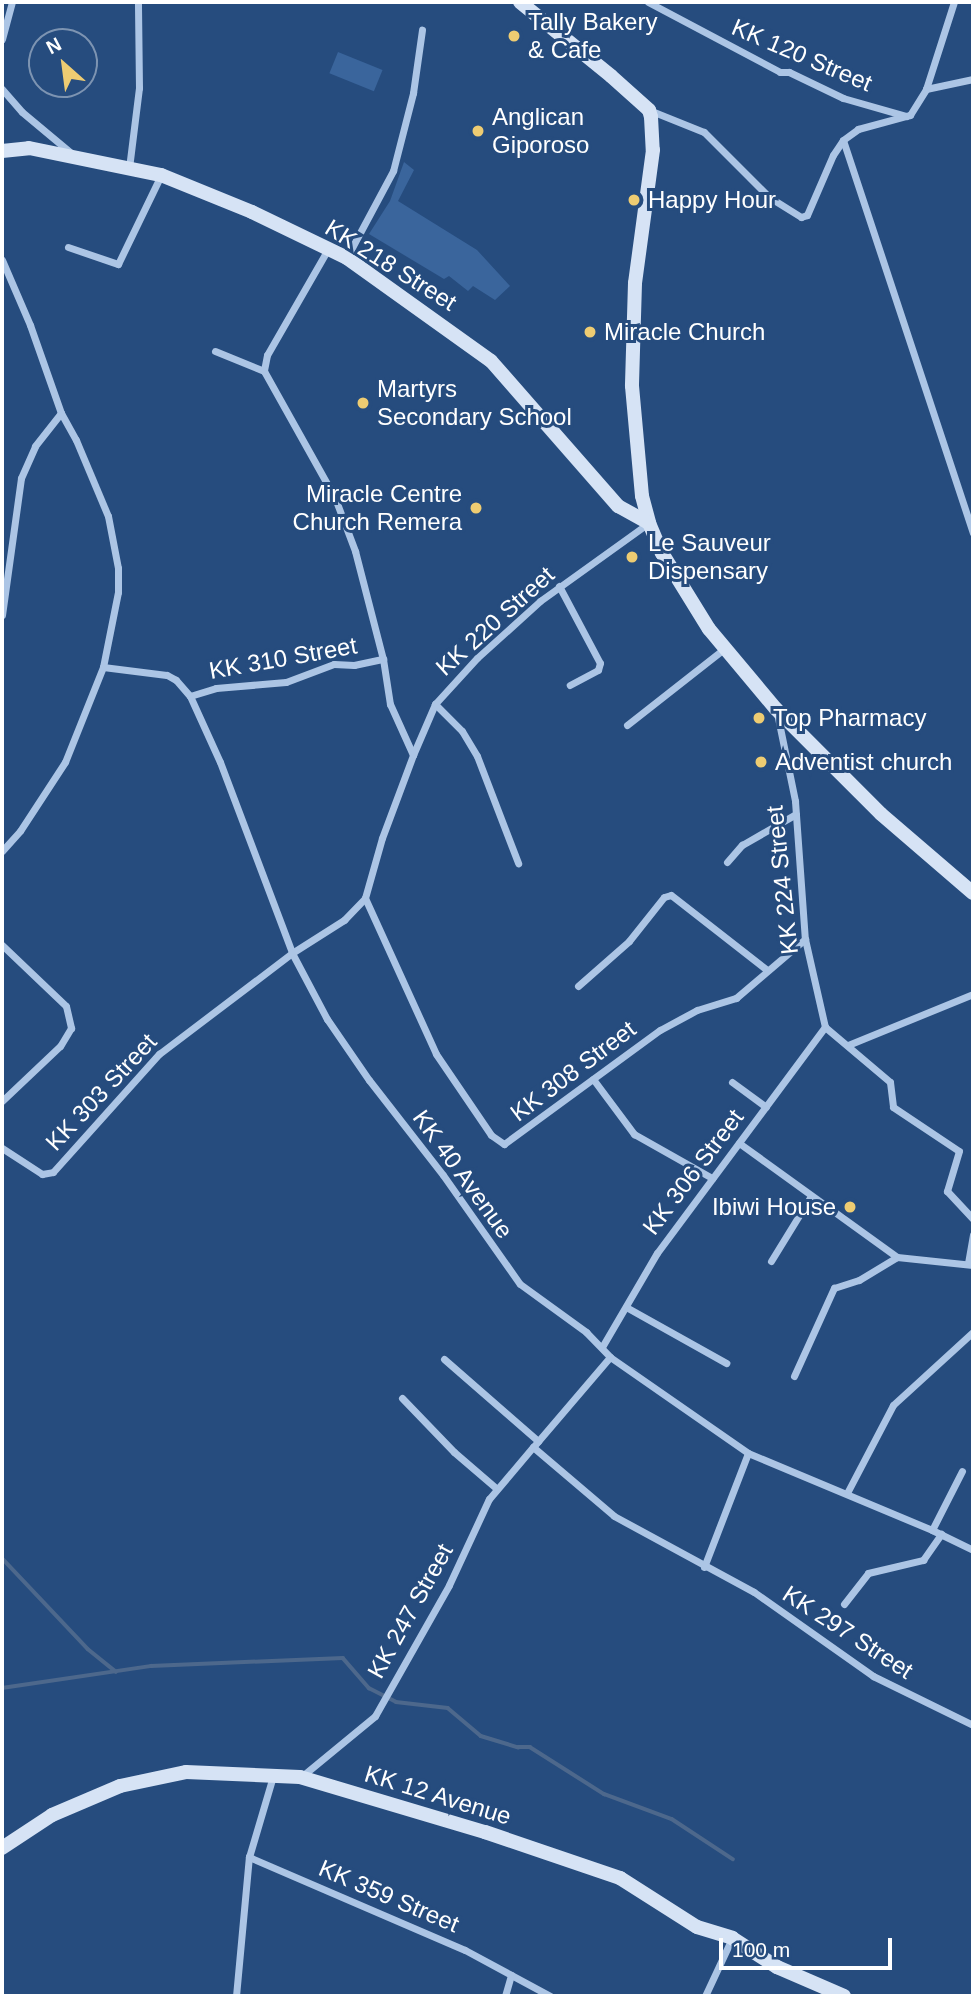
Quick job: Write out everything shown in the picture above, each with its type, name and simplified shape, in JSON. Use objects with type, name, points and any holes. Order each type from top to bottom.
[{"type":"main road","points":[[520,2],[649,110],[653,150],[635,283],[632,386],[638,474],[649,523],[679,584],[724,649],[776,709],[881,814],[973,893]]},
{"type":"main road","name":"KK 218 Street","points":[[2,151],[29,148],[161,175],[329,248],[491,361],[618,506],[649,523]]},
{"type":"main road","name":"KK 12 Avenue","points":[[2,1848],[52,1815],[120,1786],[186,1772],[300,1777],[620,1878],[697,1927],[732,1938],[777,1967],[844,1996]]},
{"type":"street","points":[[2,39],[12,2]]},
{"type":"street","points":[[129,168],[140,71],[138,2]]},
{"type":"street","name":"KK 120 Street","points":[[648,2],[780,72],[789,72],[843,97],[907,116]]},
{"type":"street","points":[[649,110],[704,132],[769,197],[801,217],[807,215],[833,155],[843,140],[858,129],[907,116],[926,89],[954,2]]},
{"type":"street","points":[[346,258],[393,171],[415,82],[422,30]]},
{"type":"street","points":[[926,89],[973,79]]},
{"type":"street","points":[[2,90],[74,156]]},
{"type":"street","points":[[843,140],[973,533]]},
{"type":"street","points":[[68,247],[118,264],[161,175]]},
{"type":"street","points":[[215,351],[264,371],[267,355],[329,248]]},
{"type":"street","points":[[2,260],[30,325],[61,413],[76,440],[113,533],[118,592],[103,667],[65,762],[20,831],[2,851]]},
{"type":"street","name":"KK 310 Street","points":[[264,371],[335,498],[355,551],[383,659],[390,704],[412,755]]},
{"type":"street","points":[[2,615],[22,478],[35,446],[61,413]]},
{"type":"street","name":"KK 220 Street","points":[[365,898],[382,838],[412,755],[435,704],[477,658],[559,586],[649,523]]},
{"type":"street","points":[[559,586],[600,663],[598,670],[570,685]]},
{"type":"street","points":[[627,725],[724,649]]},
{"type":"street","name":"KK 310 Street","points":[[190,696],[216,688],[286,681],[334,664],[354,665],[383,659]]},
{"type":"street","name":"KK 40 Avenue","points":[[103,667],[167,675],[176,680],[190,696],[220,762],[292,953],[327,1019],[362,1070],[443,1175],[511,1273],[602,1347],[610,1357],[748,1453],[847,1493],[973,1550]]},
{"type":"street","points":[[435,704],[462,731],[477,756],[519,863]]},
{"type":"street","name":"KK 224 Street","points":[[776,709],[796,814],[805,939],[825,1027]]},
{"type":"street","points":[[727,862],[742,845],[796,814]]},
{"type":"street","points":[[578,986],[629,941],[664,897],[671,895],[768,970]]},
{"type":"street","points":[[292,953],[344,920],[365,898]]},
{"type":"street","name":"KK 308 Street","points":[[365,898],[436,1054],[498,1143],[508,1143],[679,1018],[736,998],[805,939]]},
{"type":"street","points":[[2,945],[66,1006],[71,1028],[60,1046],[2,1101]]},
{"type":"street","name":"KK 303 Street","points":[[2,1149],[42,1174],[53,1172],[159,1054],[292,953]]},
{"type":"street","points":[[848,1045],[973,994]]},
{"type":"street","points":[[825,1027],[890,1082],[893,1107],[959,1151],[947,1191],[973,1219]]},
{"type":"street","name":"KK 306 Street","points":[[602,1347],[657,1253],[825,1027]]},
{"type":"street","points":[[593,1079],[634,1133],[712,1178]]},
{"type":"street","points":[[732,1082],[766,1107]]},
{"type":"street","points":[[739,1143],[897,1257],[971,1264],[973,1234]]},
{"type":"street","points":[[771,1261],[811,1196]]},
{"type":"street","points":[[794,1376],[834,1288],[859,1280],[897,1257]]},
{"type":"street","points":[[626,1307],[726,1363]]},
{"type":"street","points":[[847,1493],[893,1405],[971,1336]]},
{"type":"street","name":"KK 247 Street","points":[[300,1777],[374,1716],[449,1585],[496,1488],[610,1357]]},
{"type":"street","name":"KK 297 Street","points":[[444,1359],[614,1516],[754,1592],[873,1676],[973,1725]]},
{"type":"street","points":[[402,1398],[454,1452],[496,1488]]},
{"type":"street","points":[[704,1567],[748,1453]]},
{"type":"street","points":[[932,1530],[962,1471]]},
{"type":"street","points":[[844,1604],[869,1573],[923,1560],[941,1534]]},
{"type":"street","points":[[236,1996],[249,1857],[273,1776]]},
{"type":"street","name":"KK 359 Street","points":[[249,1857],[407,1923],[550,1996]]},
{"type":"street","points":[[705,1996],[732,1938]]},
{"type":"street","points":[[505,1996],[511,1975]]},
{"type":"shaded area","points":[[338,52],[383,70],[374,91],[329,73]]},
{"type":"shaded area","points":[[404,162],[414,170],[398,201],[477,250],[510,286],[495,300],[473,286],[468,291],[449,276],[444,279],[369,234],[390,201]]},
{"type":"waterway","points":[[2,1558],[88,1649],[116,1672]]},
{"type":"waterway","points":[[2,1688],[151,1666],[343,1658],[369,1688],[396,1702],[448,1708],[481,1736],[518,1747],[530,1747],[604,1794],[672,1819],[733,1859]]},
{"type":"place","name":"Tally Bakery & Cafe","points":[[514,36]]},
{"type":"place","name":"Anglican Giporoso","points":[[478,131]]},
{"type":"place","name":"Happy Hour","points":[[634,200]]},
{"type":"place","name":"Miracle Church","points":[[590,332]]},
{"type":"place","name":"Martyrs Secondary School","points":[[363,403]]},
{"type":"place","name":"Miracle Centre Church Remera","points":[[476,508]]},
{"type":"place","name":"Le Sauveur Dispensary","points":[[632,557]]},
{"type":"place","name":"Top Pharmacy","points":[[759,718]]},
{"type":"place","name":"Adventist church","points":[[761,762]]},
{"type":"place","name":"Ibiwi House","points":[[850,1207]]}]
